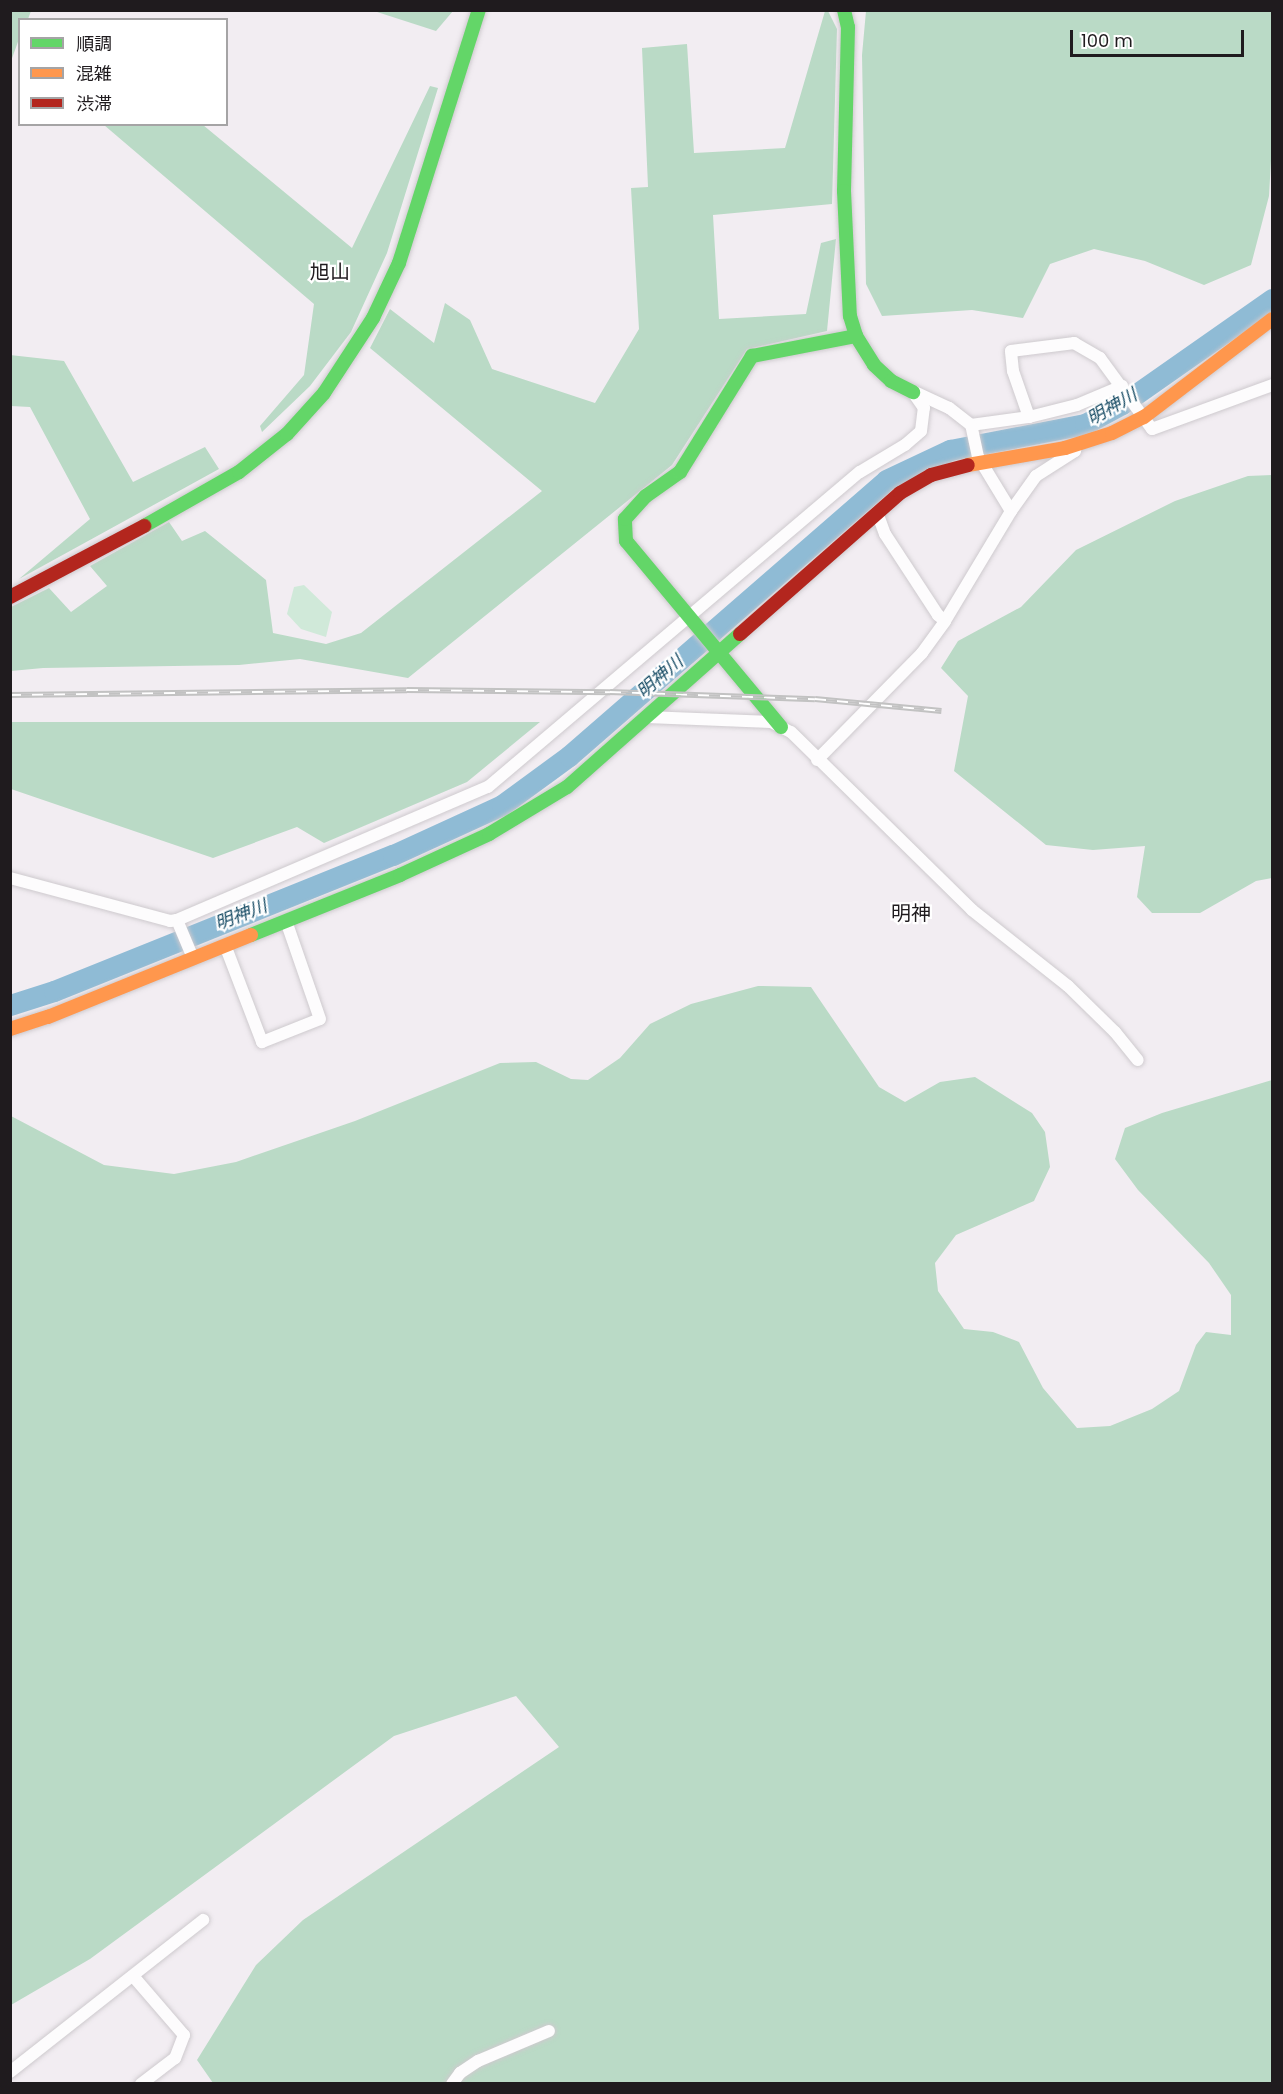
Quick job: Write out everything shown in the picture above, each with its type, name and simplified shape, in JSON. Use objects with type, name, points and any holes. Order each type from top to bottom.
[{"type":"street","points":[[10,597],[187,503],[239,472],[286,434],[324,393],[373,318],[399,263],[479,10]]},
{"type":"street","points":[[844,10],[848,27],[844,191],[848,303],[856,336],[874,365],[891,381],[949,408],[971,425],[980,459],[1011,511]]},
{"type":"street","points":[[10,1029],[48,1017],[193,955],[225,945],[400,875],[489,834],[567,788],[717,651],[878,515],[900,493],[931,475],[980,459],[1076,444],[1112,433],[1272,319]]},
{"type":"street","points":[[781,727],[732,664],[717,651],[626,541],[625,519],[646,496],[680,472],[752,356],[856,336]]},
{"type":"street","points":[[1029,417],[1013,371],[1011,351],[1074,343],[1100,358],[1152,429],[1272,385]]},
{"type":"street","points":[[971,425],[1029,417],[1077,405],[1124,388]]},
{"type":"street","points":[[180,925],[488,787],[693,623],[860,472],[905,445],[921,431],[924,408],[913,392]]},
{"type":"street","points":[[817,760],[922,653],[945,621],[1011,511],[1036,476],[1075,451],[1076,444]]},
{"type":"street","points":[[878,515],[885,534],[938,615],[945,621]]},
{"type":"street","points":[[647,717],[771,722],[791,732],[972,910],[1068,987],[1115,1032],[1138,1060]]},
{"type":"street","points":[[10,878],[180,925],[193,955]]},
{"type":"street","points":[[225,945],[262,1042],[320,1019],[286,921]]},
{"type":"street","points":[[10,2072],[203,1920]]},
{"type":"street","points":[[133,1976],[184,2035],[175,2058],[141,2084]]},
{"type":"street","points":[[452,2084],[460,2073],[478,2061],[549,2031]]},
{"type":"green space","points":[[11,10],[31,11],[28,18],[18,18],[18,42],[11,61]]},
{"type":"green space","points":[[374,11],[453,11],[436,31]]},
{"type":"green space","points":[[825,11],[828,11],[837,29],[832,204],[713,215],[719,319],[806,314],[821,243],[836,239],[827,331],[747,349],[672,465],[408,678],[300,659],[239,665],[43,668],[11,671],[11,607],[49,588],[71,612],[107,586],[90,566],[169,522],[182,541],[205,531],[266,580],[273,633],[326,644],[361,633],[542,491],[370,348],[390,309],[434,343],[445,303],[470,320],[492,369],[595,403],[639,329],[631,188],[648,187],[642,48],[687,44],[694,153],[785,148]]},
{"type":"green space","points":[[866,11],[1272,11],[1272,143],[1269,196],[1251,265],[1204,285],[1145,261],[1094,249],[1050,264],[1023,318],[972,310],[882,316],[866,284],[862,55]]},
{"type":"green space","points":[[430,86],[438,88],[387,253],[351,332],[310,386],[262,432],[260,426],[304,375],[314,304],[105,126],[204,126],[352,248]]},
{"type":"green space","points":[[10,355],[64,361],[133,482],[205,447],[219,469],[19,579],[90,519],[30,407],[11,406]]},
{"type":"green space","points":[[1272,475],[1272,878],[1256,881],[1200,913],[1152,913],[1137,897],[1145,846],[1093,850],[1046,845],[954,771],[968,696],[941,668],[958,641],[1021,607],[1076,550],[1175,501],[1248,476]]},
{"type":"green space","points":[[304,585],[332,612],[326,637],[301,629],[287,614],[294,587]]},
{"type":"green space","points":[[11,722],[540,722],[467,782],[324,843],[297,827],[213,858],[11,789]]},
{"type":"green space","points":[[758,986],[811,987],[879,1087],[905,1102],[940,1082],[975,1077],[1032,1113],[1045,1132],[1050,1167],[1034,1201],[956,1235],[935,1263],[938,1291],[964,1329],[993,1332],[1019,1342],[1043,1388],[1077,1428],[1110,1426],[1152,1409],[1179,1391],[1196,1345],[1206,1332],[1231,1335],[1231,1295],[1209,1263],[1138,1190],[1115,1159],[1125,1128],[1162,1113],[1272,1080],[1272,2083],[213,2083],[197,2060],[256,1965],[303,1920],[559,1747],[516,1696],[394,1736],[90,1959],[11,2005],[11,1116],[104,1165],[174,1174],[236,1162],[355,1121],[500,1063],[536,1062],[571,1079],[588,1080],[620,1058],[650,1024],[691,1004]]},
{"type":"waterway","name":"明神川","points":[[10,1005],[54,991],[393,855],[502,805],[569,756],[886,480],[950,450],[1085,424],[1122,404],[1272,299]]},
{"type":"railway","points":[[10,695],[407,690],[610,692],[815,699],[941,711]]},
{"type":"traffic: fast","points":[[144,526],[239,472],[287,434],[324,393],[373,318],[399,263],[479,10]]},
{"type":"traffic: fast","points":[[844,10],[848,27],[844,191],[850,316],[856,336],[874,365],[891,381],[913,392]]},
{"type":"traffic: fast","points":[[781,727],[626,541],[625,519],[646,496],[680,472],[752,356],[856,336]]},
{"type":"traffic: fast","points":[[251,935],[400,875],[489,834],[567,787],[740,634]]},
{"type":"traffic: slow","points":[[968,465],[1065,448],[1112,433],[1144,417],[1272,319]]},
{"type":"traffic: slow","points":[[10,1029],[48,1017],[251,935]]},
{"type":"traffic: jam","points":[[740,634],[900,493],[931,475],[968,465]]},
{"type":"traffic: jam","points":[[10,597],[144,526]]},
{"type":"district","name":"旭山","points":[[330,272]]},
{"type":"district","name":"明神","points":[[911,913]]}]
